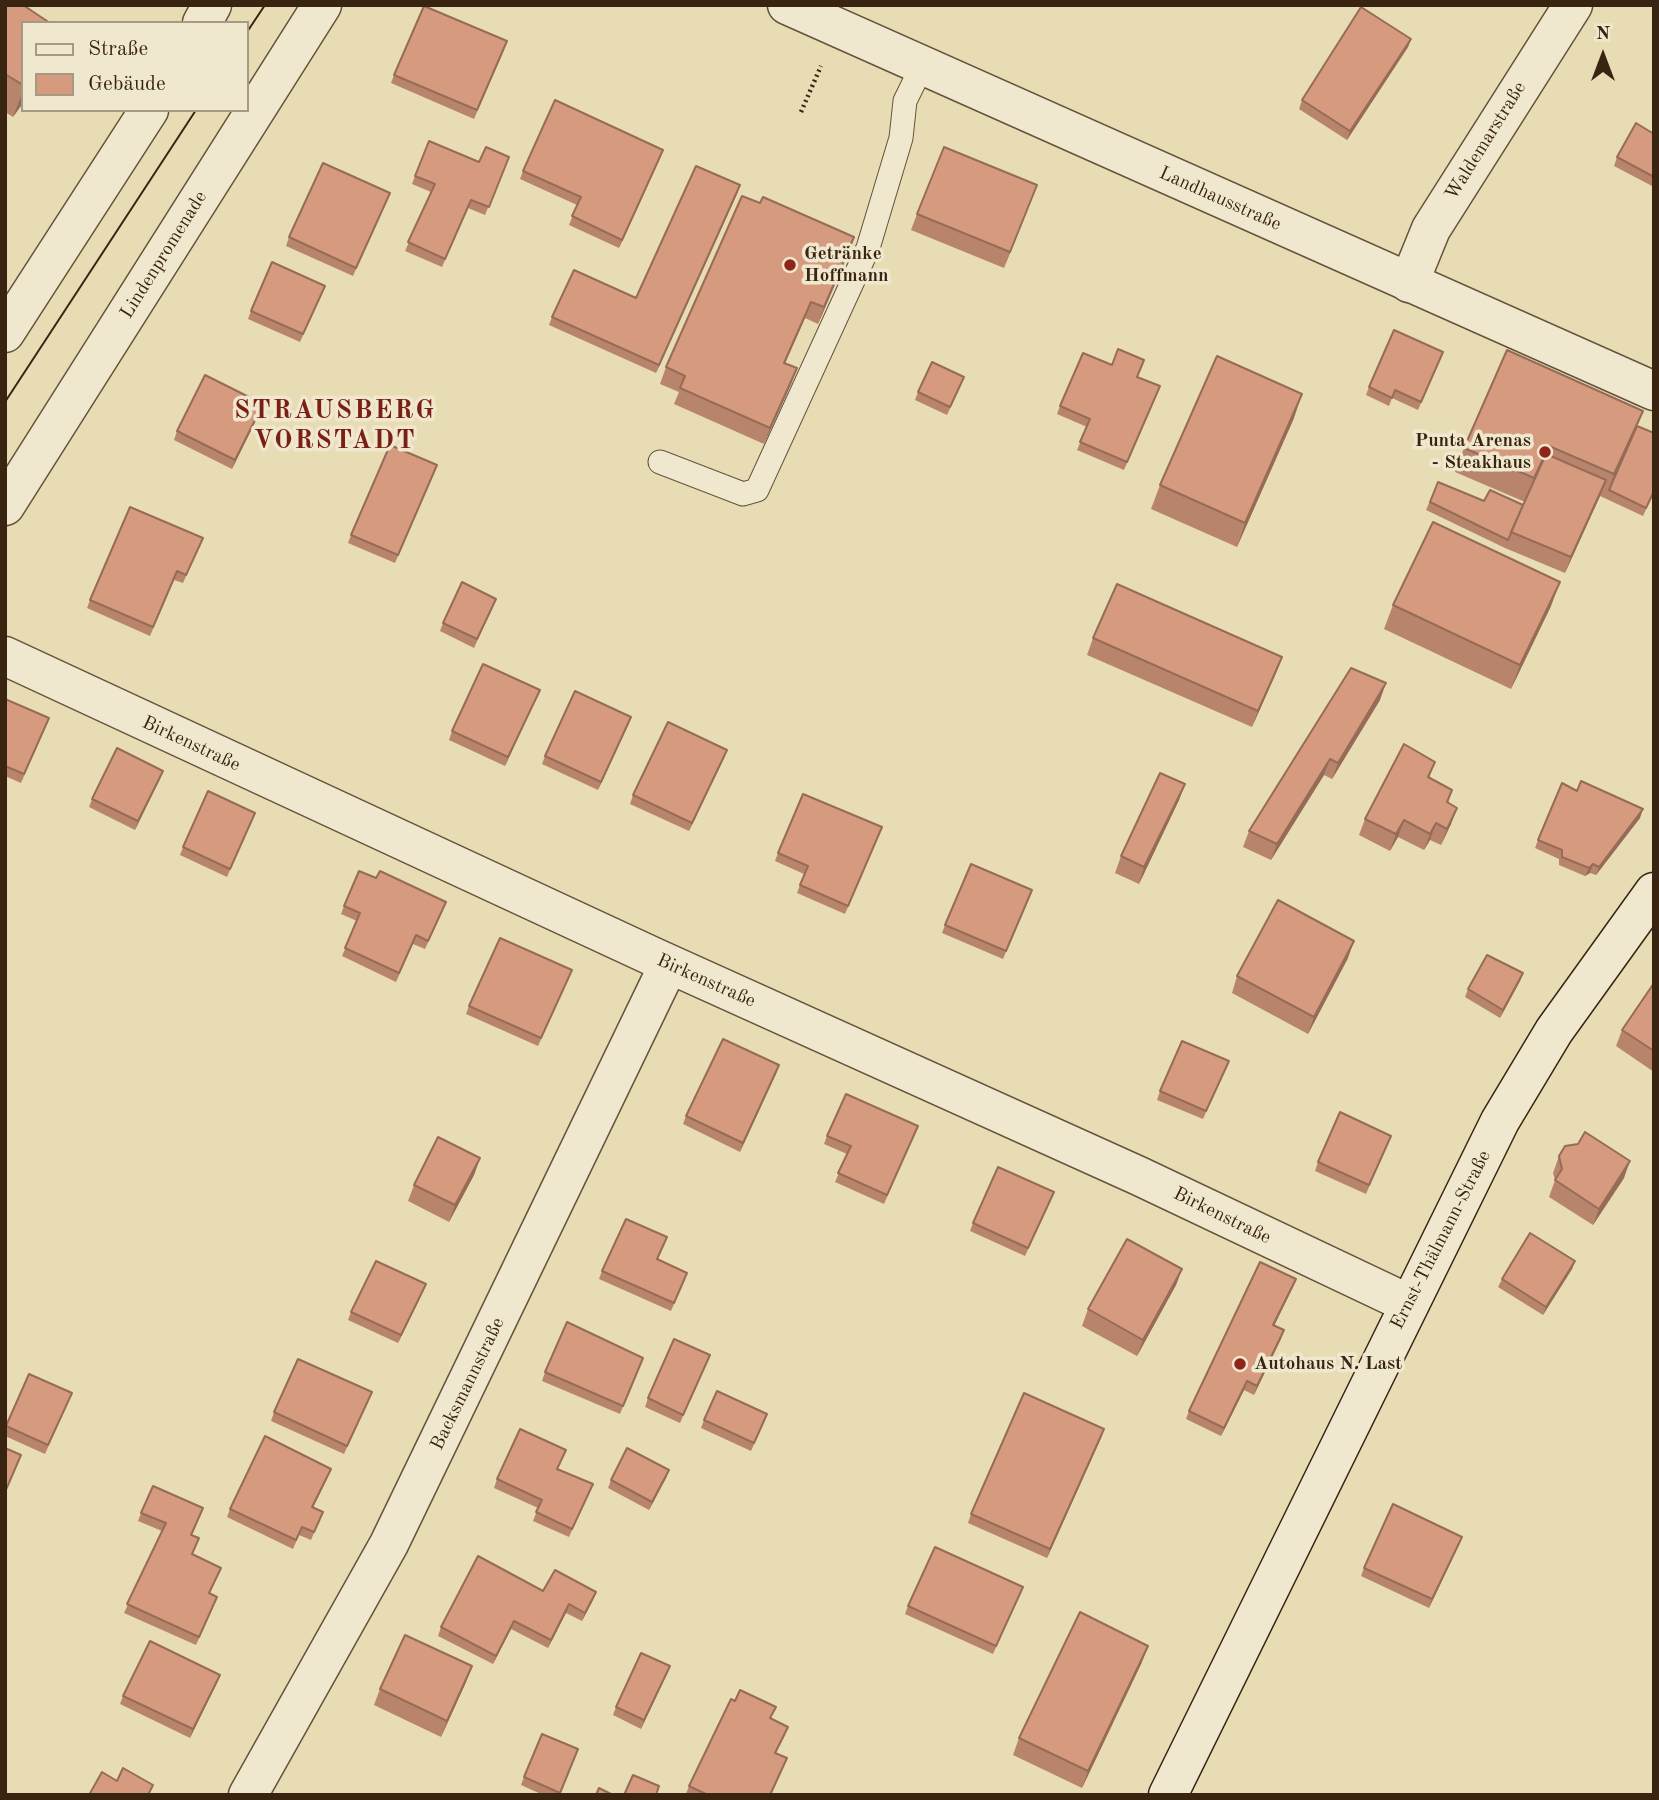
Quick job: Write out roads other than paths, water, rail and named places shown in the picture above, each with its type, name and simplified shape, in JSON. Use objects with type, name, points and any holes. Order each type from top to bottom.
[{"type":"street","points":[[203,21],[212,5]]},
{"type":"street","name":"Lindenpromenade","points":[[5,506],[322,5]]},
{"type":"street","name":"Landhausstraße","points":[[787,5],[1654,391]]},
{"type":"street","name":"Waldemarstraße","points":[[1409,283],[1431,229],[1573,5]]},
{"type":"street","points":[[5,333],[148,112]]},
{"type":"street","name":"Birkenstraße","points":[[5,656],[669,964],[1139,1176],[1409,1304]]},
{"type":"street","name":"Ernst-Thälmann-Straße","points":[[1168,1795],[1500,1121],[1554,1031],[1654,892]]},
{"type":"street","name":"Backsmannstraße","points":[[248,1795],[389,1544],[669,964]]},
{"type":"lane","points":[[660,462],[743,494],[757,490],[868,248],[901,138],[905,101],[923,64]]},
{"type":"tram line","points":[[248,30],[265,5]]},
{"type":"tram line","points":[[5,402],[195,112]]},
{"type":"place","name":"Getränke Hoffmann","points":[[790,265]]},
{"type":"place","name":"Punta Arenas - Steakhaus","points":[[1545,452]]},
{"type":"place","name":"Autohaus N. Last","points":[[1240,1364]]},
{"type":"district","name":"STRAUSBERG VORSTADT","points":[[335,426]]}]
